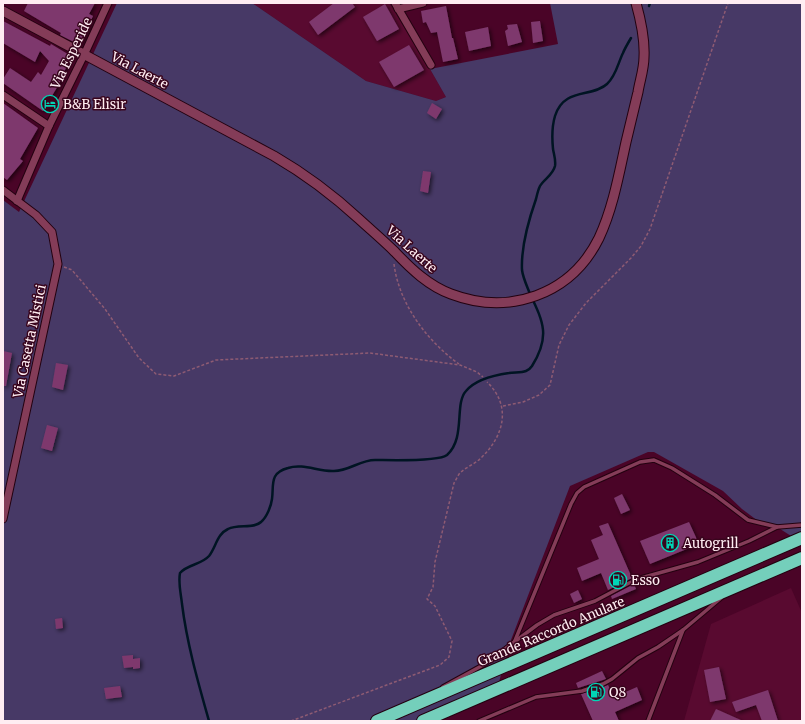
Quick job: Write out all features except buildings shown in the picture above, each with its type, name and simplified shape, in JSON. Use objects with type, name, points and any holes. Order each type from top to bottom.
[{"type":"highway","name":"Grande Raccordo Anulare","points":[[377,721],[802,538]]},
{"type":"highway","points":[[424,721],[802,558]]},
{"type":"street","name":"Via Esperide","points":[[17,201],[49,126],[108,3]]},
{"type":"street","points":[[423,3],[396,6],[431,65]]},
{"type":"street","name":"Via Laerte","points":[[3,10],[301,172],[340,202],[407,265],[427,281],[450,294],[483,302],[518,301],[544,294],[561,284],[580,266],[596,244],[606,221],[616,187],[644,65],[643,36],[636,3]]},
{"type":"street","points":[[3,95],[49,126]]},
{"type":"street","name":"Via Casetta Mistici","points":[[3,190],[36,215],[52,232],[58,264],[3,519]]},
{"type":"lane","points":[[514,643],[575,496],[584,487],[637,463],[651,460],[667,465],[715,495],[745,518],[755,522],[777,527],[802,525]]},
{"type":"lane","points":[[410,707],[442,687],[485,664],[541,623],[557,614],[595,601],[641,578],[698,562],[749,541],[777,527]]},
{"type":"lane","points":[[479,721],[536,697],[579,692],[597,687],[612,679],[638,658],[658,647],[683,630],[711,606],[747,581]]},
{"type":"lane","points":[[648,721],[683,630]]},
{"type":"path","points":[[502,406],[523,402],[539,395],[550,385],[559,345],[568,325],[586,303],[641,246],[650,229],[728,3]]},
{"type":"path","points":[[394,252],[396,276],[404,299],[431,339],[447,356],[460,365],[477,372],[483,377]]},
{"type":"path","points":[[58,264],[72,270],[105,309],[140,358],[156,374],[174,376],[216,360],[370,353],[460,365]]},
{"type":"path","points":[[291,721],[440,665],[449,657],[452,641],[435,606],[427,599],[433,587],[435,562],[454,483],[460,473],[480,459],[492,446],[502,425],[502,406],[494,388],[488,382]]},
{"type":"shaded area","points":[[117,3],[252,3],[366,81],[436,101],[446,97],[430,69],[558,44],[550,3],[802,3],[802,543],[777,527],[762,524],[742,509],[723,491],[654,452],[648,452],[570,486],[511,640],[497,689],[426,721],[3,721],[3,200],[19,212]]},
{"type":"shaded area","points":[[252,3],[389,3],[446,97],[436,101],[366,81]]},
{"type":"shaded area","points":[[791,588],[802,613],[802,721],[684,721],[711,624]]},
{"type":"waterway","points":[[209,721],[184,619],[179,581],[180,573],[183,570],[206,559],[224,531],[236,527],[258,524],[263,520],[271,505],[275,476],[282,470],[299,466],[328,471],[339,471],[370,460],[424,460],[447,455],[453,448],[456,440],[461,404],[466,391],[470,387],[486,379],[504,374],[524,372],[531,368],[541,347],[543,330],[539,313],[523,276],[522,262],[528,225],[540,186],[555,166],[552,137],[555,116],[559,107],[571,97],[594,91],[610,81],[631,38]]},
{"type":"place","name":"B&B Elisir","points":[[50,104]]},
{"type":"place","name":"Autogrill","points":[[670,543]]},
{"type":"place","name":"Esso","points":[[618,580]]},
{"type":"place","name":"Q8","points":[[596,692]]}]
